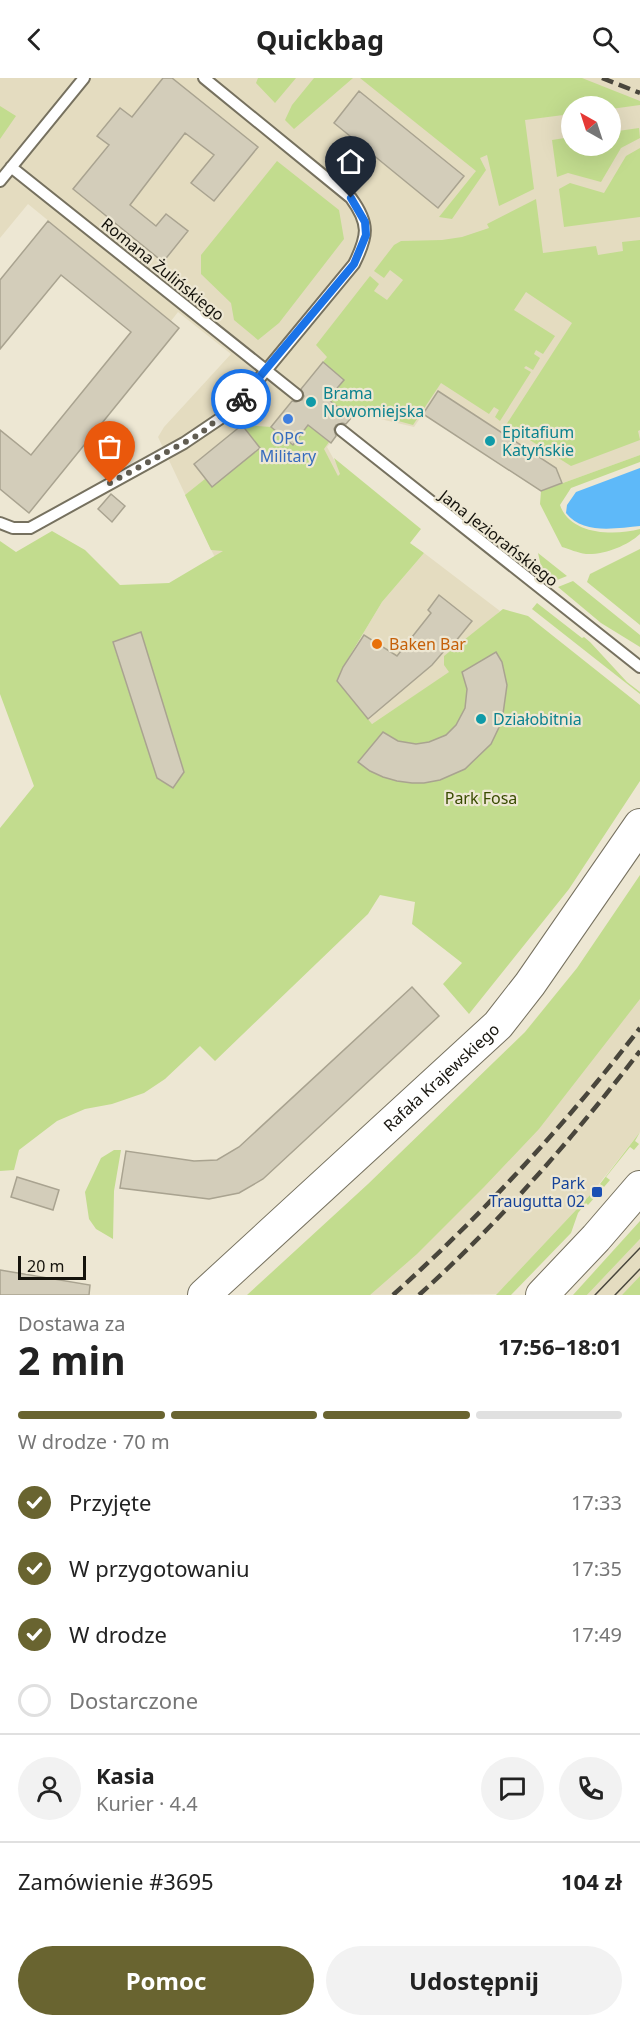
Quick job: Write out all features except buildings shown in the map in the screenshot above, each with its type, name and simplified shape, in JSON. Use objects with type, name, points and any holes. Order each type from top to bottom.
[{"type":"street","name":"Rafała Krajewskiego","points":[[204,1295],[498,1025],[530,984],[640,825]]},
{"type":"street","points":[[542,1295],[640,1187]]},
{"type":"lane","points":[[0,181],[84,78]]},
{"type":"lane","points":[[0,523],[13,528],[30,528],[200,434],[245,396],[354,264],[366,235],[365,222],[351,198],[204,78]]},
{"type":"lane","name":"Romana Żulińskiego","points":[[11,167],[297,395]]},
{"type":"lane","name":"Jana Jeziorańskiego","points":[[341,430],[640,667]]},
{"type":"shaded area","points":[[0,78],[640,78],[640,455],[541,491],[423,414],[414,427],[355,413],[327,447],[362,510],[235,600],[158,437],[164,427],[231,354],[178,312],[171,321],[28,204],[0,238]]},
{"type":"shaded area","points":[[424,553],[500,611],[484,626],[450,672],[372,724],[337,681],[382,602]]},
{"type":"shaded area","points":[[640,987],[640,1132],[591,1194],[497,1294],[332,1295]]},
{"type":"shaded area","points":[[640,1239],[640,1276],[629,1288],[622,1295],[587,1295]]},
{"type":"green space","points":[[258,78],[296,78],[275,103],[256,83]]},
{"type":"green space","points":[[314,78],[353,78],[294,129],[285,120],[292,105]]},
{"type":"green space","points":[[360,78],[582,78],[640,101],[640,105],[621,108],[621,96],[561,96],[561,115],[525,120],[534,189],[499,206],[487,155],[480,158],[486,170],[452,219],[439,217],[476,171]]},
{"type":"green space","points":[[0,106],[16,116],[0,139]]},
{"type":"green space","points":[[639,128],[640,138],[621,148],[621,131]]},
{"type":"green space","points":[[561,139],[561,156],[616,156],[601,182],[568,173],[557,177],[552,140]]},
{"type":"green space","points":[[640,148],[640,217],[564,227],[559,189],[570,183],[604,193],[626,156]]},
{"type":"green space","points":[[277,161],[339,210],[344,239],[279,323],[258,340],[234,320],[231,303],[201,274],[201,255]]},
{"type":"green space","points":[[536,199],[543,253],[596,246],[598,255],[623,251],[622,242],[640,240],[640,430],[638,431],[640,440],[571,466],[506,425],[572,323],[526,292],[514,310],[555,336],[543,354],[536,350],[534,354],[540,358],[533,370],[526,366],[524,368],[531,372],[500,421],[495,417],[499,410],[494,407],[489,414],[441,383],[413,425],[354,409],[349,416],[328,399],[344,380],[323,362],[327,357],[316,345],[370,276],[379,284],[374,291],[387,300],[403,280],[390,270],[384,278],[374,271],[394,245],[401,241],[462,237],[489,228],[487,224]]},
{"type":"green space","name":"Park Fosa","points":[[242,425],[271,427],[293,444],[308,425],[329,442],[324,449],[338,476],[340,474],[334,458],[421,529],[410,543],[424,553],[382,602],[337,681],[372,724],[449,672],[444,665],[444,656],[503,609],[528,616],[640,705],[640,781],[569,889],[469,1014],[443,984],[462,963],[412,924],[415,902],[380,895],[368,914],[215,1061],[200,1046],[165,1079],[144,1093],[112,1104],[85,1109],[57,1121],[19,1150],[14,1170],[0,1171],[0,828],[34,786],[0,694],[0,541],[16,552],[52,531],[85,550],[120,585],[169,583],[223,551],[211,550],[185,495],[205,479],[260,448]],"holes":[[[113,643],[184,772],[173,788],[157,778]]]},
{"type":"green space","points":[[640,455],[640,462],[571,488],[560,505],[565,515],[583,528],[606,532],[640,529],[640,534],[622,546],[600,553],[586,554],[562,547],[540,504],[541,491]]},
{"type":"green space","points":[[640,549],[640,625],[587,582],[590,574]]},
{"type":"green space","points":[[538,553],[567,576],[552,582],[543,575]]},
{"type":"green space","points":[[573,581],[640,635],[640,647],[601,623],[558,587]]},
{"type":"green space","points":[[537,603],[590,642],[640,694],[532,609]]},
{"type":"green space","points":[[640,875],[640,999],[539,1129],[417,1254],[370,1295],[247,1295],[368,1184],[525,1032],[577,968]]},
{"type":"green space","points":[[640,1132],[635,1141],[639,1144],[634,1150],[630,1147],[606,1177],[610,1180],[604,1187],[600,1184]]},
{"type":"green space","points":[[114,1150],[121,1150],[114,1191],[113,1239],[96,1229],[89,1219],[85,1192],[101,1158]]},
{"type":"green space","points":[[591,1194],[595,1197],[578,1213],[571,1233],[511,1295],[496,1295]]},
{"type":"green space","points":[[640,1221],[640,1239],[587,1295],[573,1295]]},
{"type":"green space","points":[[640,1276],[640,1295],[622,1295]]},
{"type":"water","points":[[640,468],[640,526],[601,529],[582,525],[566,513],[567,505],[576,492]]},
{"type":"tram line","points":[[595,1295],[640,1248]]},
{"type":"tram line","points":[[615,1295],[640,1269]]},
{"type":"railway","points":[[602,78],[640,93]]},
{"type":"railway","points":[[393,1295],[459,1233],[522,1167],[583,1099],[640,1028]]},
{"type":"railway","points":[[419,1295],[507,1209],[589,1116],[640,1051]]},
{"type":"way so far","points":[[110,483],[200,434],[241,399]]},
{"type":"place","name":"Brama Nowomiejska","points":[[311,402]]},
{"type":"place","name":"OPC Military","points":[[288,419]]},
{"type":"place","name":"Epitafium Katyńskie","points":[[490,441]]},
{"type":"place","name":"Baken Bar","points":[[377,644]]},
{"type":"place","name":"Działobitnia","points":[[481,719]]},
{"type":"place","name":"Park Traugutta 02","points":[[597,1192]]},
{"type":"route","points":[[241,399],[354,264],[366,235],[365,222],[351,198]]}]
